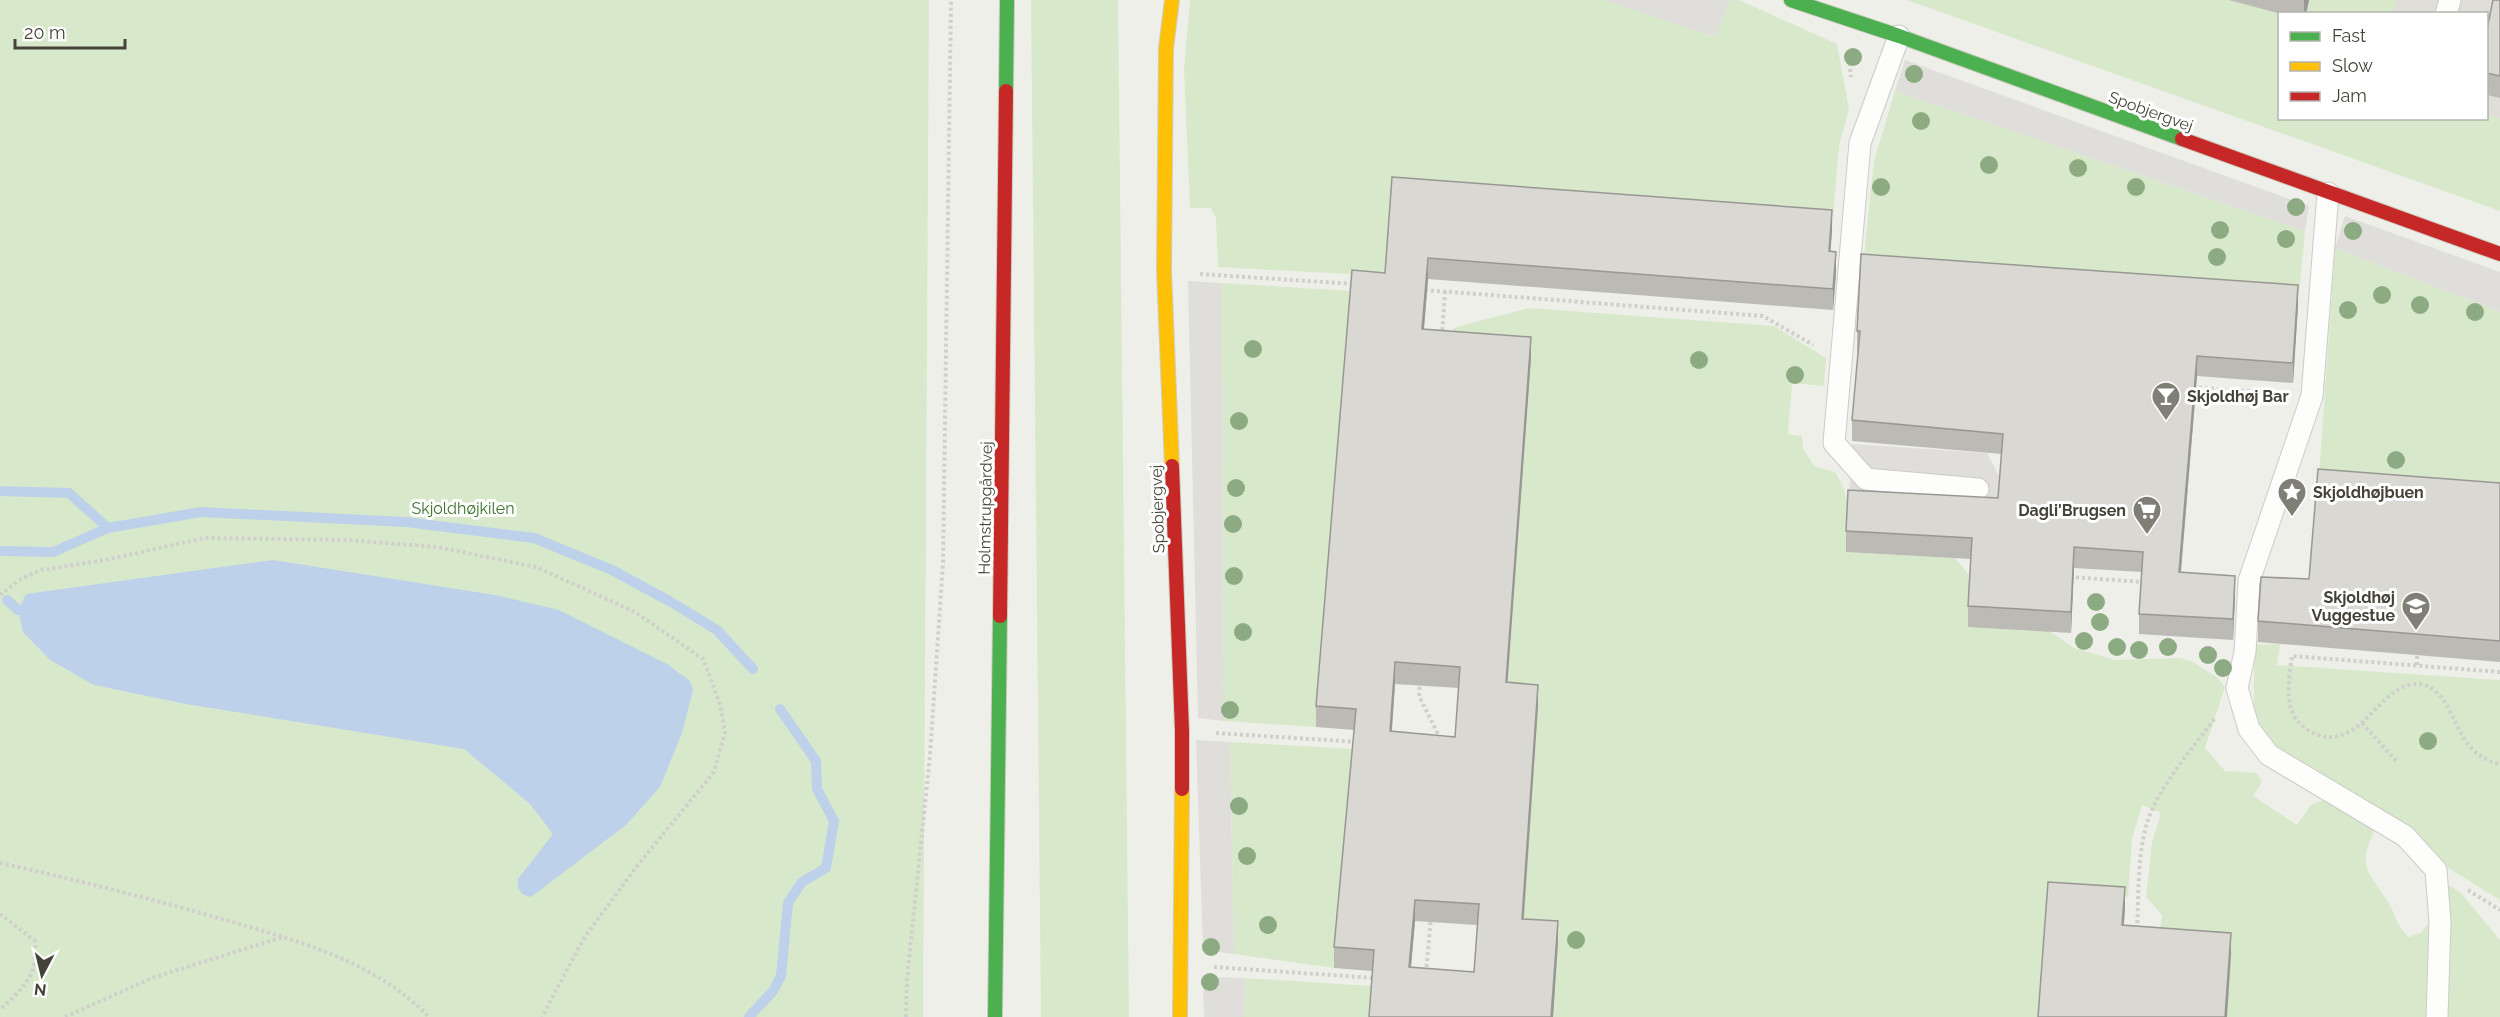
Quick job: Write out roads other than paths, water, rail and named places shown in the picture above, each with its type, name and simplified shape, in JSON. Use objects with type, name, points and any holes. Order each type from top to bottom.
[{"type":"street","name":"Holmstrupgårdvej","points":[[995,1017],[1006,0]]},
{"type":"street","name":"Spobjergvej","points":[[1172,0],[1166,48],[1164,271],[1182,731],[1180,1017]]},
{"type":"street","name":"Spobjergvej","points":[[1791,0],[1899,36],[2500,254]]},
{"type":"lane","points":[[1899,36],[1860,144],[1834,443],[1866,479],[1978,489]]},
{"type":"lane","points":[[2328,193],[2312,396],[2249,580],[2245,652],[2237,688],[2249,729],[2269,755],[2405,836],[2436,870],[2440,921],[2437,1017]]},
{"type":"water","points":[[273,560],[495,595],[559,610],[667,664],[690,681],[693,690],[682,733],[660,787],[626,825],[531,897],[520,891],[518,879],[553,834],[530,804],[464,749],[186,704],[94,685],[50,660],[23,632],[18,610],[26,594]]},
{"type":"waterway","points":[[0,491],[69,493],[108,528]]},
{"type":"waterway","points":[[0,551],[53,552],[108,528],[201,512],[406,522],[534,538],[612,570],[671,602],[717,630],[753,669]]},
{"type":"waterway","points":[[7,600],[18,610]]},
{"type":"waterway","points":[[749,1017],[773,991],[781,976],[788,903],[802,882],[826,868],[834,821],[817,789],[816,761],[780,709]]},
{"type":"place","name":"Skjoldhøj Bar","points":[[2166,422]]},
{"type":"place","name":"Skjoldhøjbuen","points":[[2292,518]]},
{"type":"place","name":"Dagli'Brugsen","points":[[2147,536]]},
{"type":"place","name":"Skjoldhøj Vuggestue","points":[[2416,632]]},
{"type":"park label","name":"Skjoldhøjkilen","points":[[463,508]]}]
